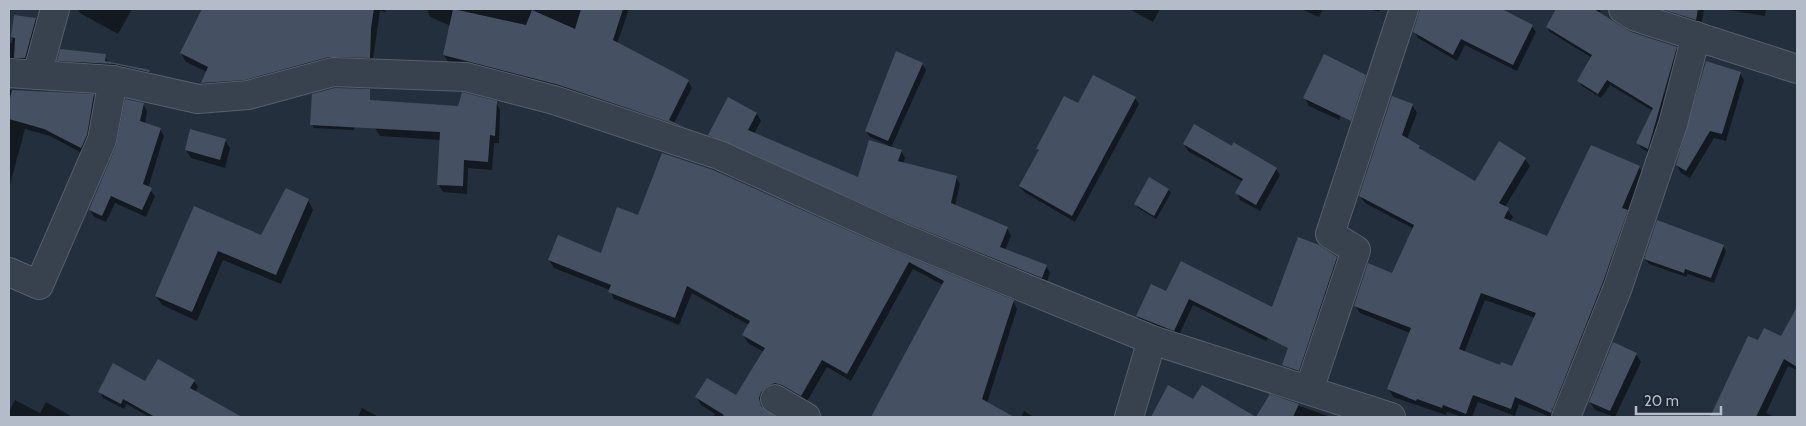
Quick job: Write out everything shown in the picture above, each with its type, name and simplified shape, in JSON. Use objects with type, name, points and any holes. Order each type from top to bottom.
[{"type":"street","points":[[37,75],[55,9]]},
{"type":"street","points":[[1310,390],[1356,250],[1330,234],[1404,9]]},
{"type":"street","points":[[1623,9],[1636,17],[1797,69]]},
{"type":"street","points":[[1566,417],[1618,287],[1652,188],[1673,124],[1696,36]]},
{"type":"street","points":[[9,73],[113,80],[198,99],[248,95],[333,72],[466,77],[554,100],[719,156],[898,236],[1152,340],[1391,417]]},
{"type":"street","points":[[9,272],[39,285],[102,140],[113,80]]},
{"type":"street","points":[[1129,417],[1152,340]]},
{"type":"street","points":[[775,400],[806,417]]},
{"type":"building","points":[[202,9],[374,9],[370,58],[329,57],[245,80],[201,83],[208,67],[180,53]]},
{"type":"building","points":[[453,9],[526,25],[532,10],[575,29],[581,9],[623,9],[613,40],[689,80],[669,120],[686,128],[559,85],[443,55]]},
{"type":"building","points":[[1420,9],[1502,9],[1533,25],[1513,65],[1461,39],[1453,55],[1413,32]]},
{"type":"building","points":[[1556,9],[1594,9],[1631,32],[1677,47],[1648,149],[1636,143],[1653,108],[1607,80],[1598,94],[1577,81],[1592,55],[1546,27]]},
{"type":"building","points":[[1661,9],[1698,9],[1696,20]]},
{"type":"building","points":[[14,15],[36,18],[25,58],[14,58],[15,38],[11,37]]},
{"type":"building","points":[[60,49],[106,54],[105,61],[150,70],[149,72],[114,64],[57,61]]},
{"type":"building","points":[[896,51],[923,63],[888,141],[865,131]]},
{"type":"building","points":[[1324,54],[1366,75],[1351,121],[1303,98]]},
{"type":"building","points":[[1706,61],[1741,72],[1722,134],[1710,131],[1686,171],[1676,165]]},
{"type":"building","points":[[1093,75],[1136,97],[1072,216],[1019,186],[1039,150],[1036,149],[1064,96],[1078,103]]},
{"type":"building","points":[[335,88],[370,89],[370,100],[458,106],[462,92],[497,101],[495,136],[490,135],[488,162],[464,160],[463,186],[437,185],[440,132],[310,125],[312,94]]},
{"type":"building","points":[[12,90],[94,94],[87,135],[81,148],[44,129],[9,119],[9,102]]},
{"type":"building","points":[[1392,96],[1413,104],[1402,135],[1420,146],[1419,148],[1475,181],[1499,141],[1526,158],[1499,203],[1509,208],[1504,218],[1547,236],[1591,145],[1640,166],[1622,208],[1628,210],[1603,282],[1551,413],[1515,397],[1511,409],[1473,395],[1466,414],[1443,405],[1442,408],[1417,399],[1416,401],[1387,389],[1411,328],[1354,306],[1368,263],[1392,273],[1414,225],[1359,196]],"holes":[[[1481,293],[1536,313],[1512,366],[1501,362],[1500,365],[1459,349]]]},
{"type":"building","points":[[728,97],[757,113],[748,130],[858,177],[869,140],[902,150],[898,161],[957,176],[951,203],[1008,227],[1000,247],[1047,265],[1042,278],[904,222],[708,135]]},
{"type":"building","points":[[125,99],[144,103],[140,121],[161,128],[143,184],[152,188],[142,210],[111,196],[102,216],[89,210],[116,146]]},
{"type":"building","points":[[1194,124],[1232,146],[1233,142],[1277,168],[1256,205],[1235,193],[1243,179],[1183,144]]},
{"type":"building","points":[[190,129],[226,139],[220,160],[185,150]]},
{"type":"building","points":[[662,153],[713,170],[892,250],[1014,300],[982,399],[1014,417],[871,417],[944,281],[909,262],[847,374],[822,360],[801,396],[782,385],[775,383],[767,386],[761,392],[759,398],[761,406],[775,417],[722,417],[724,415],[695,397],[707,378],[736,395],[765,348],[742,335],[750,321],[687,286],[675,318],[608,292],[611,285],[548,260],[558,235],[601,253],[617,207],[638,215]]},
{"type":"building","points":[[1149,177],[1169,189],[1154,216],[1134,204]]},
{"type":"building","points":[[286,188],[309,199],[276,275],[218,251],[192,312],[155,296],[194,206],[261,235]]},
{"type":"building","points":[[1657,220],[1724,245],[1711,278],[1685,269],[1684,273],[1644,259]]},
{"type":"building","points":[[1298,237],[1319,245],[1337,257],[1299,371],[1282,365],[1288,348],[1189,299],[1174,331],[1136,316],[1151,284],[1166,291],[1181,261],[1272,307]]},
{"type":"building","points":[[1797,307],[1797,367],[1784,359],[1756,417],[1710,417],[1748,336],[1758,340],[1764,328],[1781,336]]},
{"type":"building","points":[[1613,342],[1637,353],[1610,411],[1589,402]]},
{"type":"building","points":[[158,359],[195,380],[190,388],[242,417],[155,417],[123,399],[121,404],[98,392],[113,363],[145,381]]},
{"type":"building","points":[[1168,385],[1193,399],[1202,385],[1256,417],[1151,417]]},
{"type":"building","points":[[1270,394],[1299,404],[1293,417],[1256,417]]}]
